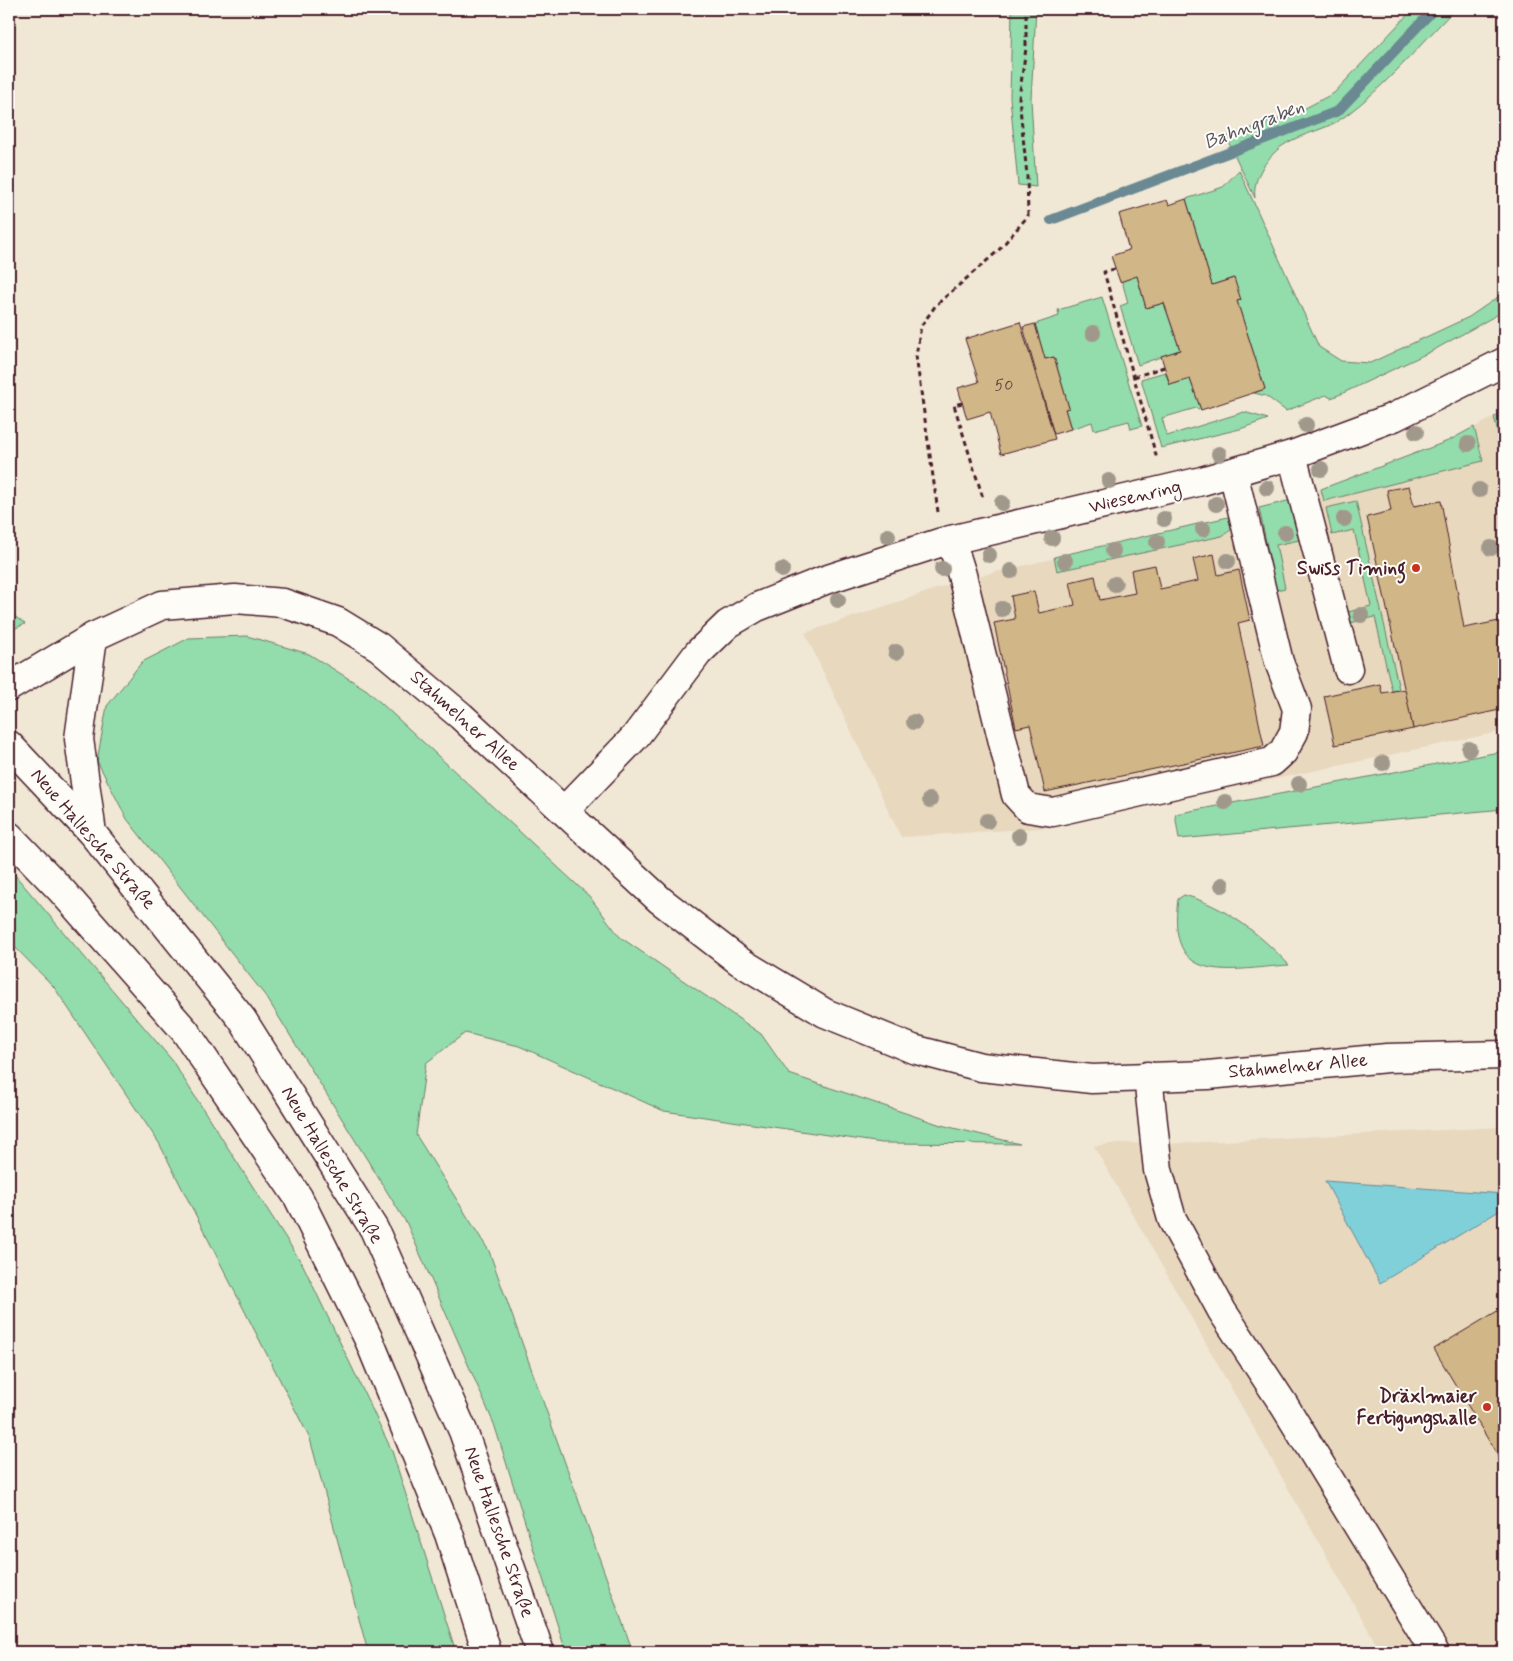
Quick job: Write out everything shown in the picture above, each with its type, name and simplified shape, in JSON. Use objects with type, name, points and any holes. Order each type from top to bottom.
[{"type":"street","name":"Wiesenring","points":[[564,811],[635,737],[698,653],[728,624],[757,607],[825,580],[947,541],[1233,472],[1292,455],[1394,417],[1504,362]]},
{"type":"street","points":[[1292,455],[1348,669]]},
{"type":"street","points":[[947,541],[962,575],[1016,795],[1028,808],[1053,812],[1272,762],[1283,752],[1294,732],[1297,709],[1279,662],[1233,472]]},
{"type":"street","name":"Stahmelner Allee","points":[[9,687],[93,637],[162,605],[235,599],[283,603],[338,622],[387,653],[461,716],[660,900],[739,961],[824,1013],[913,1049],[981,1067],[1092,1079],[1208,1075],[1387,1058],[1504,1055]]},
{"type":"street","points":[[92,833],[79,739],[93,637]]},
{"type":"street","name":"Neue Hallesche Straße","points":[[9,744],[92,833],[242,1019],[374,1229],[463,1431],[540,1652]]},
{"type":"street","points":[[9,836],[61,890],[185,1031],[298,1197],[369,1340],[449,1534],[487,1652]]},
{"type":"street","points":[[1148,1076],[1158,1170],[1172,1218],[1222,1311],[1284,1405],[1435,1652]]},
{"type":"path","points":[[947,541],[916,356],[921,326],[936,305],[998,251],[1028,216],[1027,175],[1020,98],[1026,48],[1026,9]]},
{"type":"path","points":[[1115,269],[1104,272],[1157,459]]},
{"type":"path","points":[[1134,376],[1164,367]]},
{"type":"path","points":[[962,403],[954,406],[983,498]]},
{"type":"shaded area","points":[[1504,412],[1504,731],[1041,828],[901,837],[805,633],[966,579],[1200,525],[1302,497],[1448,441]]},
{"type":"shaded area","points":[[1504,1127],[1504,1652],[1381,1652],[1094,1146],[1118,1143],[1165,1144]]},
{"type":"green space","points":[[1012,9],[1036,9],[1031,99],[1036,187],[1018,185],[1010,97]]},
{"type":"green space","points":[[1413,9],[1455,9],[1374,93],[1344,117],[1280,147],[1259,174],[1255,186],[1255,198],[1226,137],[1298,112],[1334,93]]},
{"type":"green space","points":[[1239,170],[1319,347],[1341,361],[1370,363],[1469,317],[1504,293],[1504,311],[1432,351],[1341,394],[1331,398],[1326,395],[1286,411],[1266,396],[1254,393],[1265,389],[1237,301],[1233,278],[1212,285],[1186,199],[1223,187]]},
{"type":"green space","points":[[1137,276],[1146,308],[1164,303],[1180,350],[1138,365],[1120,306],[1128,303],[1122,281]]},
{"type":"green space","points":[[1102,297],[1142,426],[1131,429],[1129,421],[1094,430],[1092,422],[1071,429],[1065,409],[1069,408],[1054,357],[1045,359],[1035,324],[1059,316],[1058,310]]},
{"type":"green space","points":[[1165,372],[1170,385],[1190,379],[1201,410],[1196,408],[1162,418],[1167,436],[1244,412],[1268,419],[1240,429],[1161,448],[1141,379]]},
{"type":"green space","points":[[1504,412],[1504,457],[1494,417]]},
{"type":"green space","points":[[1474,427],[1483,461],[1324,501],[1321,489],[1448,441]]},
{"type":"green space","points":[[1291,500],[1299,540],[1276,545],[1285,588],[1276,590],[1259,508]]},
{"type":"green space","points":[[1356,501],[1399,689],[1392,691],[1375,617],[1350,623],[1348,612],[1371,606],[1354,530],[1332,535],[1326,508]]},
{"type":"green space","points":[[1228,517],[1232,529],[1222,536],[1057,571],[1054,557]]},
{"type":"green space","points":[[9,612],[25,624],[9,631]]},
{"type":"green space","points":[[247,636],[309,654],[367,690],[589,896],[620,937],[761,1034],[789,1074],[941,1125],[1020,1144],[882,1143],[664,1111],[519,1046],[465,1033],[426,1063],[416,1135],[489,1251],[633,1652],[566,1652],[494,1424],[407,1224],[267,998],[127,819],[97,761],[107,706],[142,662],[189,638]]},
{"type":"green space","points":[[1504,751],[1504,809],[1179,839],[1175,814]]},
{"type":"green space","points":[[9,868],[171,1059],[303,1265],[392,1451],[456,1652],[368,1652],[310,1439],[159,1143],[54,987],[9,941]]},
{"type":"green space","points":[[1184,895],[1214,906],[1241,922],[1289,965],[1224,969],[1206,967],[1192,960],[1182,947],[1177,928],[1178,899]]},
{"type":"water","points":[[1325,1181],[1504,1194],[1504,1208],[1380,1283]]},
{"type":"building","points":[[1186,199],[1212,285],[1234,278],[1241,300],[1237,301],[1265,389],[1201,410],[1190,379],[1170,385],[1161,356],[1180,350],[1164,303],[1146,308],[1137,276],[1120,282],[1111,256],[1129,250],[1119,214],[1167,200],[1169,205]]},
{"type":"building","points":[[1020,322],[1055,439],[1001,454],[990,412],[967,419],[958,388],[979,382],[965,339]]},
{"type":"building","points":[[1035,324],[1045,359],[1054,357],[1069,408],[1065,409],[1071,429],[1054,434],[1023,327]]},
{"type":"building","name":"Swiss Timing","points":[[1409,486],[1414,506],[1441,501],[1464,628],[1504,620],[1504,709],[1413,729],[1367,517],[1391,511],[1387,490]]},
{"type":"building","points":[[1214,554],[1218,575],[1239,570],[1250,620],[1238,623],[1264,746],[1045,792],[1030,725],[1016,728],[994,623],[1015,619],[1011,596],[1034,591],[1039,613],[1075,605],[1070,582],[1095,576],[1100,600],[1135,593],[1131,570],[1155,565],[1160,589],[1198,581],[1193,559]]},
{"type":"building","points":[[1380,684],[1382,693],[1405,689],[1413,729],[1335,745],[1324,696]]},
{"type":"building","name":"Dräxlmaier Fertigungshalle","points":[[1504,1307],[1504,1466],[1434,1349]]},
{"type":"waterway","name":"Bahngraben","points":[[1051,220],[1338,111],[1434,9]]},
{"type":"place","name":"Swiss Timing","points":[[1416,568]]},
{"type":"place","name":"Dräxlmaier Fertigungshalle","points":[[1487,1407]]}]
